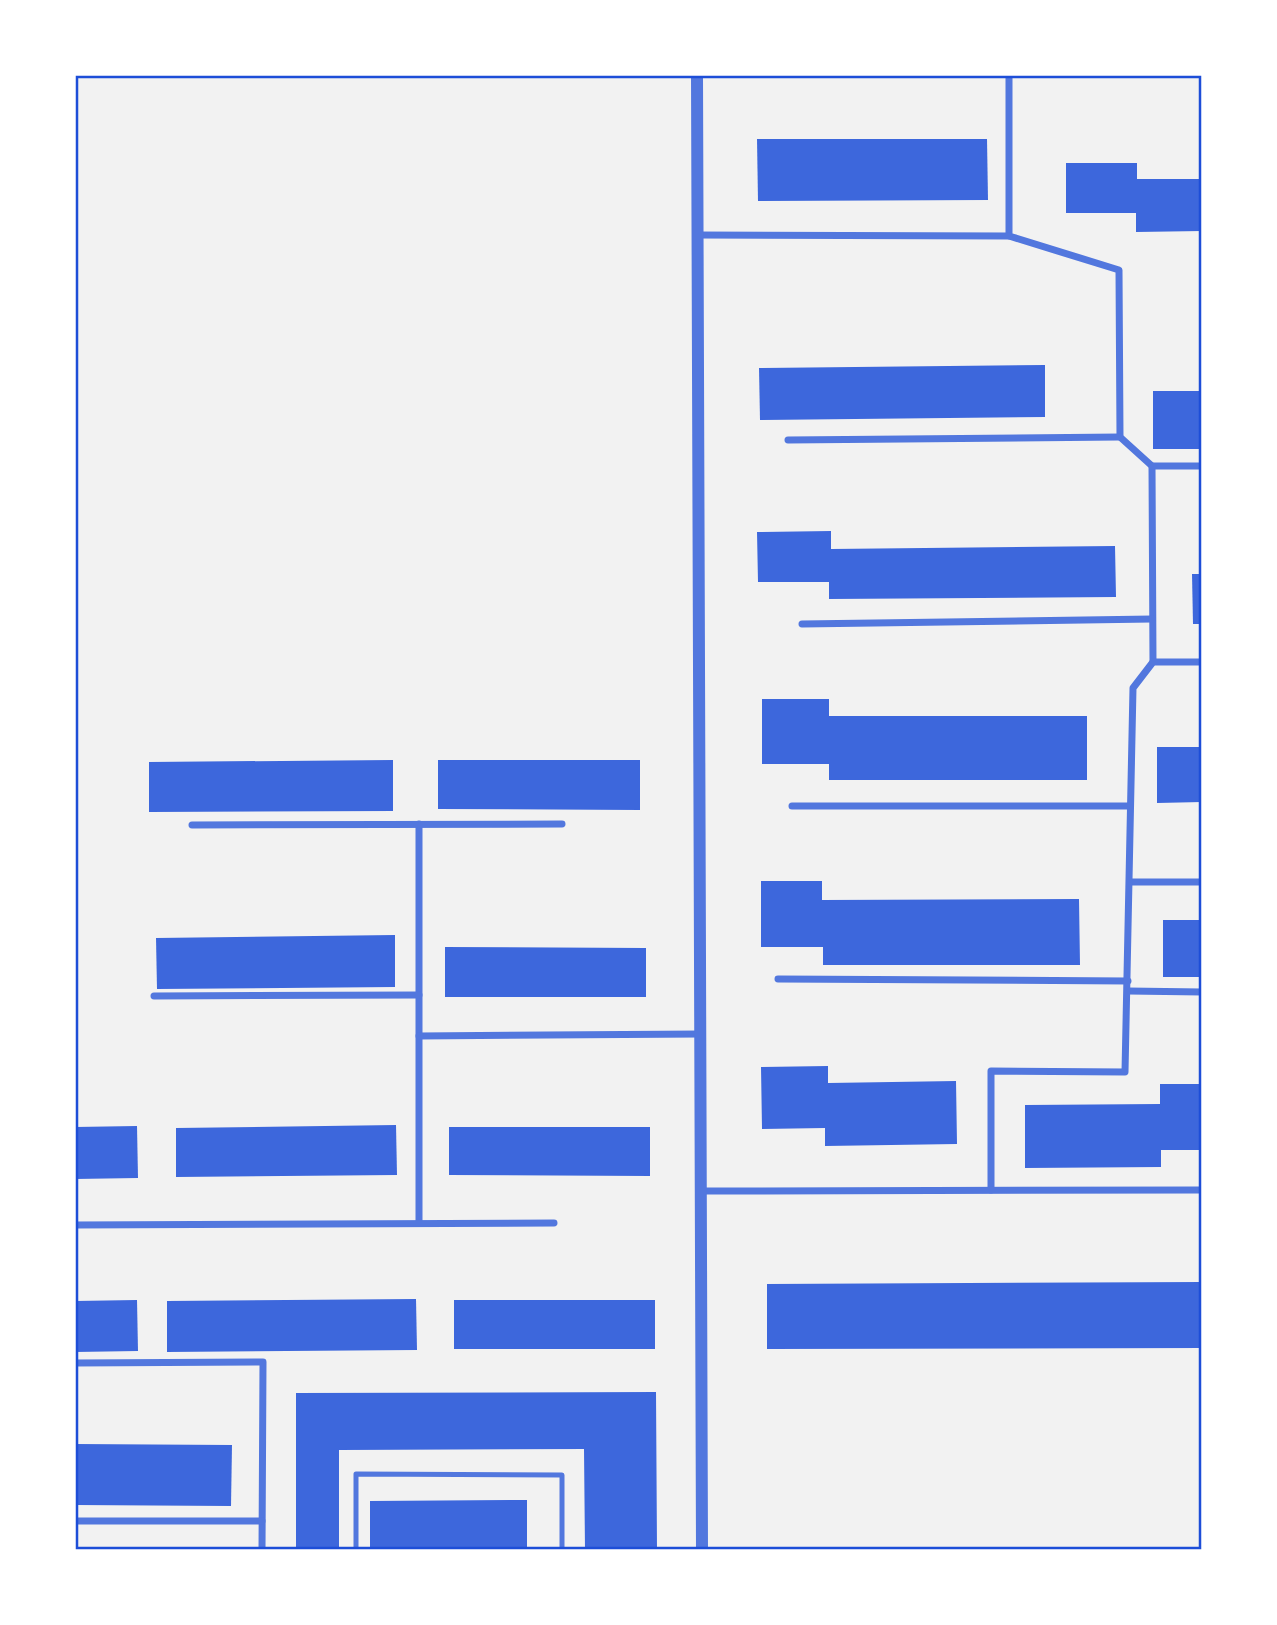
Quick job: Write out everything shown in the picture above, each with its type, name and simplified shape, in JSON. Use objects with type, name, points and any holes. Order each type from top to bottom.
[{"type":"street","points":[[696,75],[702,1550]]},
{"type":"street","points":[[1009,75],[1009,236]]},
{"type":"street","points":[[698,235],[1009,236],[1119,270],[1120,437]]},
{"type":"street","points":[[788,440],[1120,437],[1152,466],[1202,466]]},
{"type":"street","points":[[990,1190],[991,1071],[1125,1072],[1133,688],[1153,662],[1152,466]]},
{"type":"street","points":[[802,624],[1152,619]]},
{"type":"street","points":[[1153,662],[1202,662]]},
{"type":"street","points":[[792,806],[1130,806]]},
{"type":"street","points":[[419,824],[419,1223]]},
{"type":"street","points":[[192,825],[562,824]]},
{"type":"street","points":[[1129,882],[1202,882]]},
{"type":"street","points":[[778,979],[1128,981]]},
{"type":"street","points":[[1128,991],[1202,992]]},
{"type":"street","points":[[154,996],[419,995]]},
{"type":"street","points":[[419,1036],[701,1034]]},
{"type":"street","points":[[702,1191],[1202,1190]]},
{"type":"street","points":[[75,1225],[554,1223]]},
{"type":"street","points":[[75,1363],[263,1363],[262,1550]]},
{"type":"street","points":[[75,1521],[262,1521]]},
{"type":"lane","points":[[356,1550],[356,1474],[562,1475],[562,1550]]},
{"type":"building","points":[[757,139],[987,139],[988,200],[758,201]]},
{"type":"building","points":[[1066,163],[1137,163],[1137,179],[1202,179],[1202,231],[1136,232],[1136,213],[1066,213]]},
{"type":"building","points":[[1045,365],[1045,417],[760,420],[759,368]]},
{"type":"building","points":[[1153,391],[1202,391],[1202,449],[1153,449]]},
{"type":"building","points":[[831,531],[831,549],[1115,546],[1116,597],[829,599],[829,582],[758,582],[757,532]]},
{"type":"building","points":[[1192,574],[1202,574],[1202,624],[1193,624]]},
{"type":"building","points":[[762,699],[829,699],[829,716],[1087,716],[1087,780],[829,780],[829,764],[762,764]]},
{"type":"building","points":[[1157,747],[1202,747],[1202,802],[1157,803]]},
{"type":"building","points":[[393,760],[393,811],[149,812],[149,762]]},
{"type":"building","points":[[438,760],[640,760],[640,810],[438,809]]},
{"type":"building","points":[[761,881],[822,881],[822,900],[1079,899],[1080,965],[823,965],[823,947],[761,947]]},
{"type":"building","points":[[1163,920],[1202,920],[1202,977],[1163,977]]},
{"type":"building","points":[[395,935],[395,987],[157,989],[156,938]]},
{"type":"building","points":[[445,947],[646,948],[646,997],[445,997]]},
{"type":"building","points":[[828,1066],[828,1083],[956,1081],[957,1144],[825,1146],[825,1128],[762,1129],[761,1067]]},
{"type":"building","points":[[1160,1084],[1202,1084],[1202,1150],[1161,1150],[1161,1167],[1025,1168],[1025,1105],[1160,1104]]},
{"type":"building","points":[[396,1125],[397,1175],[176,1177],[176,1128]]},
{"type":"building","points":[[137,1126],[138,1178],[75,1179],[75,1127]]},
{"type":"building","points":[[449,1127],[650,1127],[650,1176],[449,1175]]},
{"type":"building","points":[[1202,1282],[1202,1348],[767,1349],[767,1284]]},
{"type":"building","points":[[416,1299],[417,1350],[167,1352],[167,1301]]},
{"type":"building","points":[[137,1300],[138,1351],[75,1352],[75,1301]]},
{"type":"building","points":[[454,1300],[655,1300],[655,1349],[454,1349]]},
{"type":"building","points":[[656,1392],[657,1550],[585,1550],[584,1449],[339,1450],[339,1550],[296,1550],[296,1393]]},
{"type":"building","points":[[75,1444],[232,1445],[231,1506],[75,1505]]},
{"type":"building","points":[[527,1500],[527,1550],[370,1550],[370,1501]]}]
